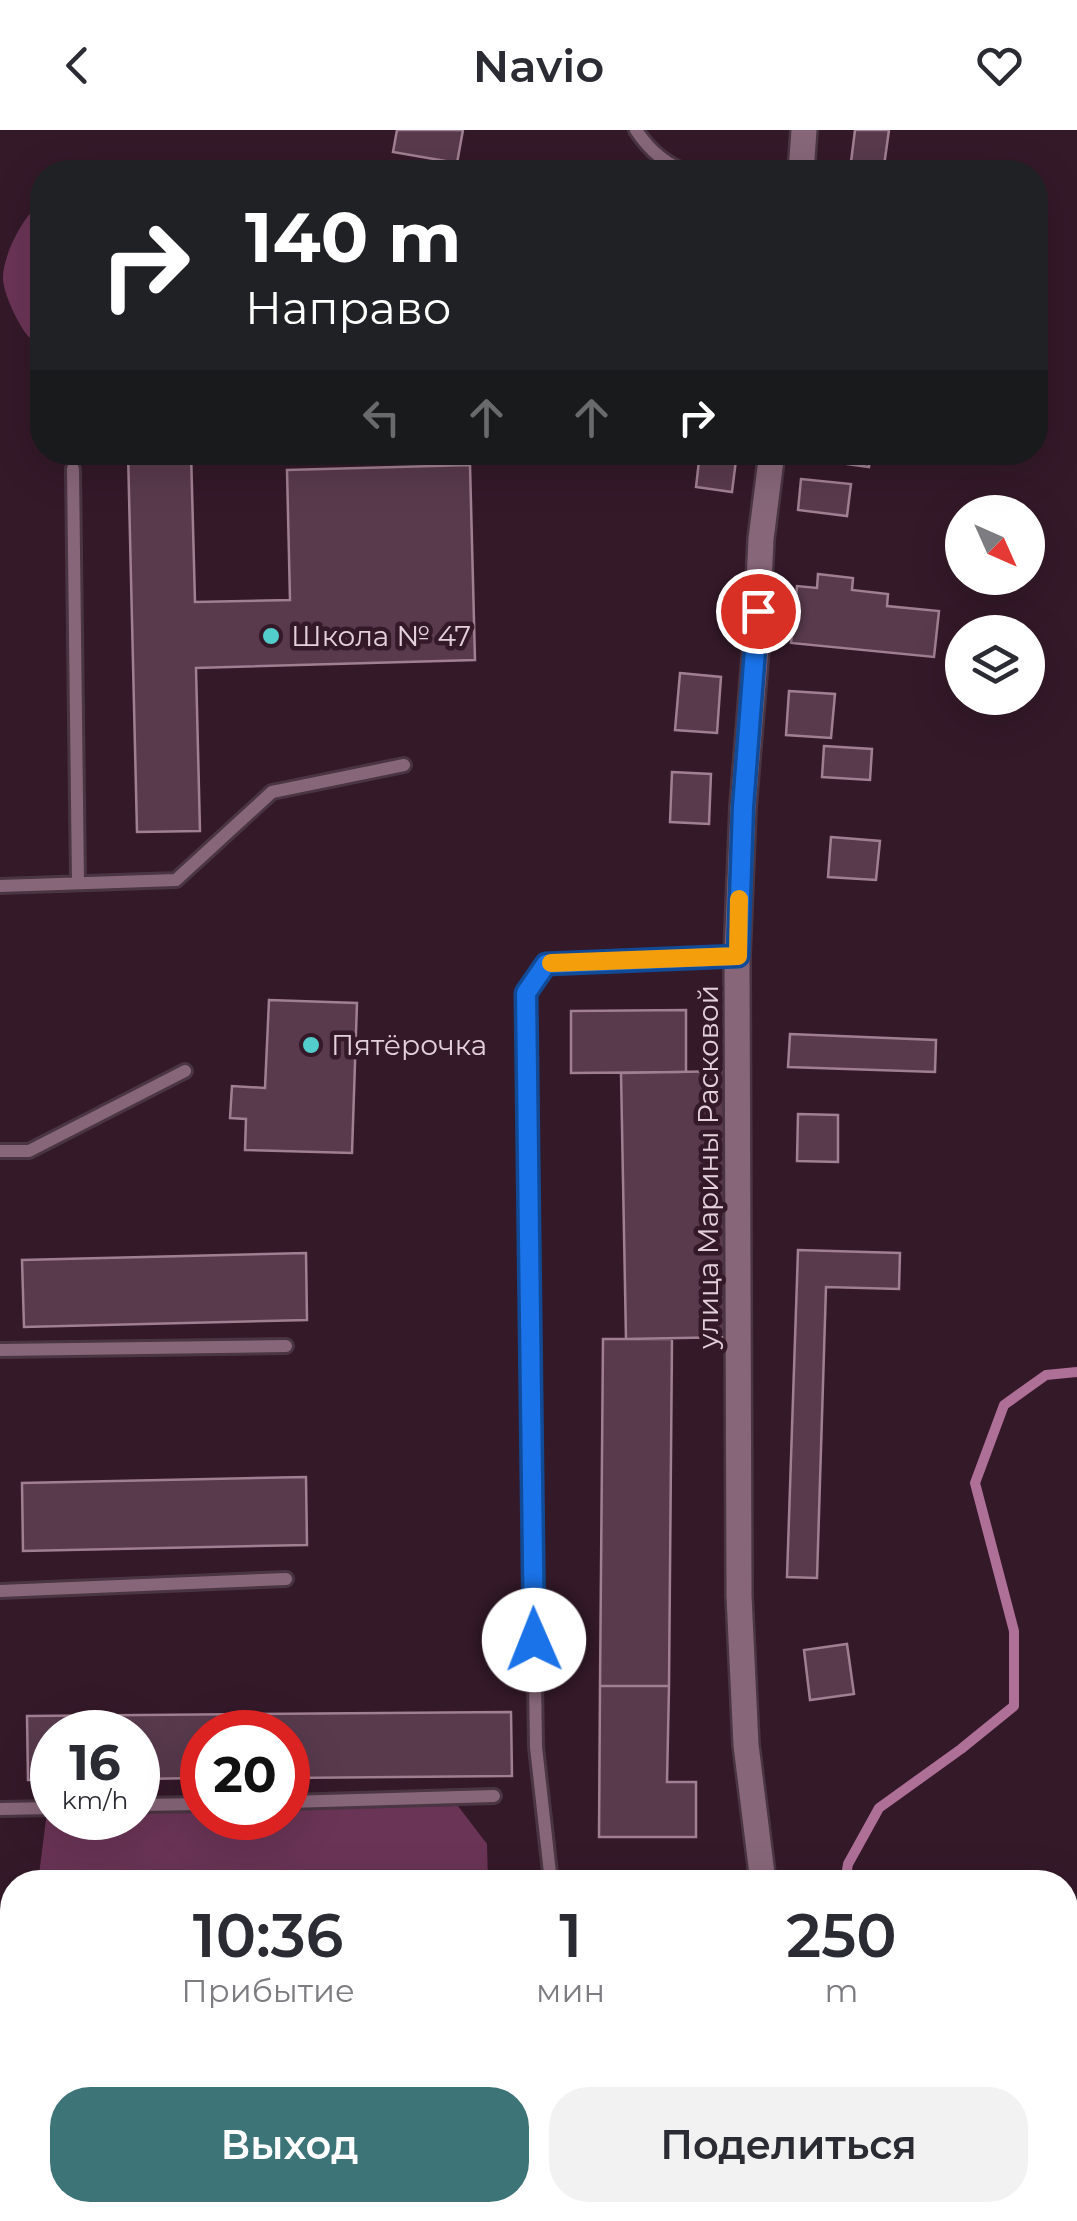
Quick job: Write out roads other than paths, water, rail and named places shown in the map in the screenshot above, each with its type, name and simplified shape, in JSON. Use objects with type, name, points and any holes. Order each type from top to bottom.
[{"type":"street","points":[[802,160],[804,130]]},
{"type":"street","name":"улица Марины Расковой","points":[[761,1870],[746,1745],[739,1596],[738,956],[743,807],[761,539],[770,465]]},
{"type":"lane","points":[[636,130],[663,160]]},
{"type":"lane","points":[[73,469],[78,883]]},
{"type":"lane","points":[[0,886],[176,880],[272,792],[404,765]]},
{"type":"lane","points":[[550,1870],[536,1747],[526,993],[546,964],[738,956]]},
{"type":"lane","points":[[0,1152],[29,1151],[185,1071]]},
{"type":"lane","points":[[0,1350],[286,1346]]},
{"type":"lane","points":[[0,1591],[286,1580]]},
{"type":"lane","points":[[310,1801],[494,1796]]},
{"type":"lane","points":[[0,1809],[30,1808]]},
{"type":"waterway","points":[[847,1870],[879,1808],[1014,1706],[1014,1631],[975,1483],[1004,1405],[1046,1375],[1077,1372]]},
{"type":"place","name":"Школа № 47","points":[[271,636]]},
{"type":"place","name":"Пятёрочка","points":[[311,1045]]}]
